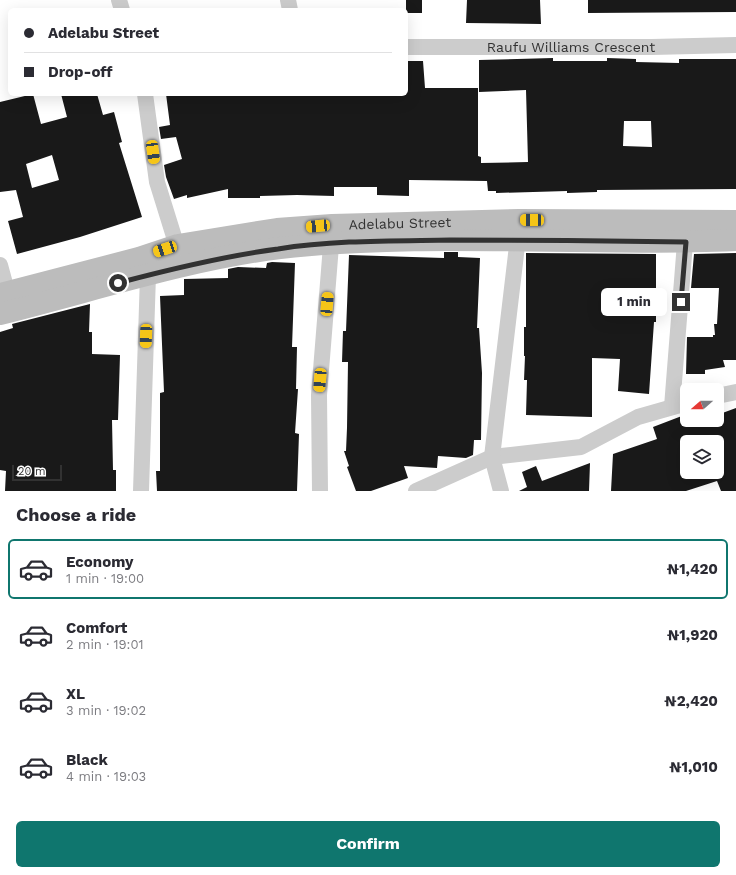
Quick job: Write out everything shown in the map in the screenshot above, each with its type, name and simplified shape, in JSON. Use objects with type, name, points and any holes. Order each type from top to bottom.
[{"type":"main road","name":"Adelabu Street","points":[[686,231],[736,220]]},
{"type":"main road","name":"Adelabu Street","points":[[5,303],[178,245],[277,229],[401,241],[519,230],[686,231],[736,240]]},
{"type":"main road","name":"Adelabu Street","points":[[5,303],[148,275],[183,266],[279,248],[332,234]]},
{"type":"street","name":"Raufu Williams Crescent","points":[[408,47],[652,47],[736,45]]},
{"type":"street","points":[[145,96],[157,182],[178,245],[183,266]]},
{"type":"street","points":[[501,491],[492,457],[519,230]]},
{"type":"street","points":[[416,491],[492,457],[581,446],[638,417],[679,405],[686,231]]},
{"type":"street","points":[[320,491],[319,395],[332,234]]},
{"type":"street","points":[[0,265],[5,303]]},
{"type":"street","points":[[141,491],[148,275]]},
{"type":"street","points":[[724,395],[736,392]]},
{"type":"building","points":[[406,0],[422,0],[422,13],[408,13],[408,8],[406,8]]},
{"type":"building","points":[[467,0],[540,0],[541,24],[466,23]]},
{"type":"building","points":[[588,0],[736,0],[736,12],[588,13]]},
{"type":"building","points":[[553,58],[553,61],[607,61],[607,58],[636,59],[636,62],[679,63],[679,59],[736,59],[736,189],[597,190],[597,192],[567,193],[567,191],[496,193],[496,191],[488,191],[487,181],[409,180],[409,196],[377,195],[377,187],[334,187],[334,196],[297,195],[260,196],[260,198],[228,198],[228,189],[187,198],[187,195],[174,199],[166,177],[164,165],[182,159],[176,137],[161,139],[159,127],[170,125],[166,96],[408,96],[408,61],[423,61],[425,88],[478,88],[478,156],[481,157],[481,163],[528,162],[526,90],[479,92],[479,60]],"holes":[[[624,121],[651,121],[652,147],[623,146]]]},
{"type":"building","points":[[25,96],[34,96],[41,124],[67,117],[62,96],[98,96],[103,115],[114,112],[122,142],[119,143],[142,217],[80,237],[17,254],[8,221],[23,217],[16,190],[0,192],[0,102]],"holes":[[[52,155],[59,180],[32,188],[26,164]]]},
{"type":"building","points":[[444,252],[458,252],[458,257],[480,258],[477,328],[479,328],[482,373],[481,440],[474,440],[473,455],[466,458],[438,456],[437,468],[404,466],[408,478],[371,491],[356,491],[347,467],[349,466],[344,451],[346,451],[348,362],[342,362],[343,331],[346,331],[349,255],[444,258]]},
{"type":"building","points":[[526,253],[656,254],[656,322],[654,322],[649,394],[618,391],[620,359],[592,358],[592,417],[526,415],[527,380],[524,380],[524,327],[526,327]]},
{"type":"building","points":[[736,253],[736,360],[723,360],[725,367],[705,370],[705,374],[686,374],[687,337],[713,337],[713,335],[715,335],[714,324],[717,324],[719,288],[691,288],[694,254]]},
{"type":"building","points":[[267,263],[295,263],[292,347],[297,347],[296,389],[298,389],[295,433],[299,434],[297,491],[157,491],[156,471],[160,471],[160,393],[164,392],[160,296],[184,295],[184,279],[228,278],[228,269],[238,267],[266,268]]},
{"type":"building","points":[[90,304],[89,332],[92,332],[92,354],[120,355],[118,420],[112,420],[113,470],[116,470],[116,491],[5,491],[6,471],[0,470],[0,332],[13,328],[12,324]]},
{"type":"building","points":[[736,408],[736,491],[721,491],[717,481],[686,491],[611,491],[613,454],[657,439],[653,427],[680,417],[680,427],[724,427],[724,412]]},
{"type":"building","points":[[590,463],[589,491],[519,491],[527,487],[522,472],[536,466],[542,481]]},
{"type":"route","points":[[118,283],[183,266],[279,248],[332,244],[401,241],[519,240],[686,242],[681,302]]}]
